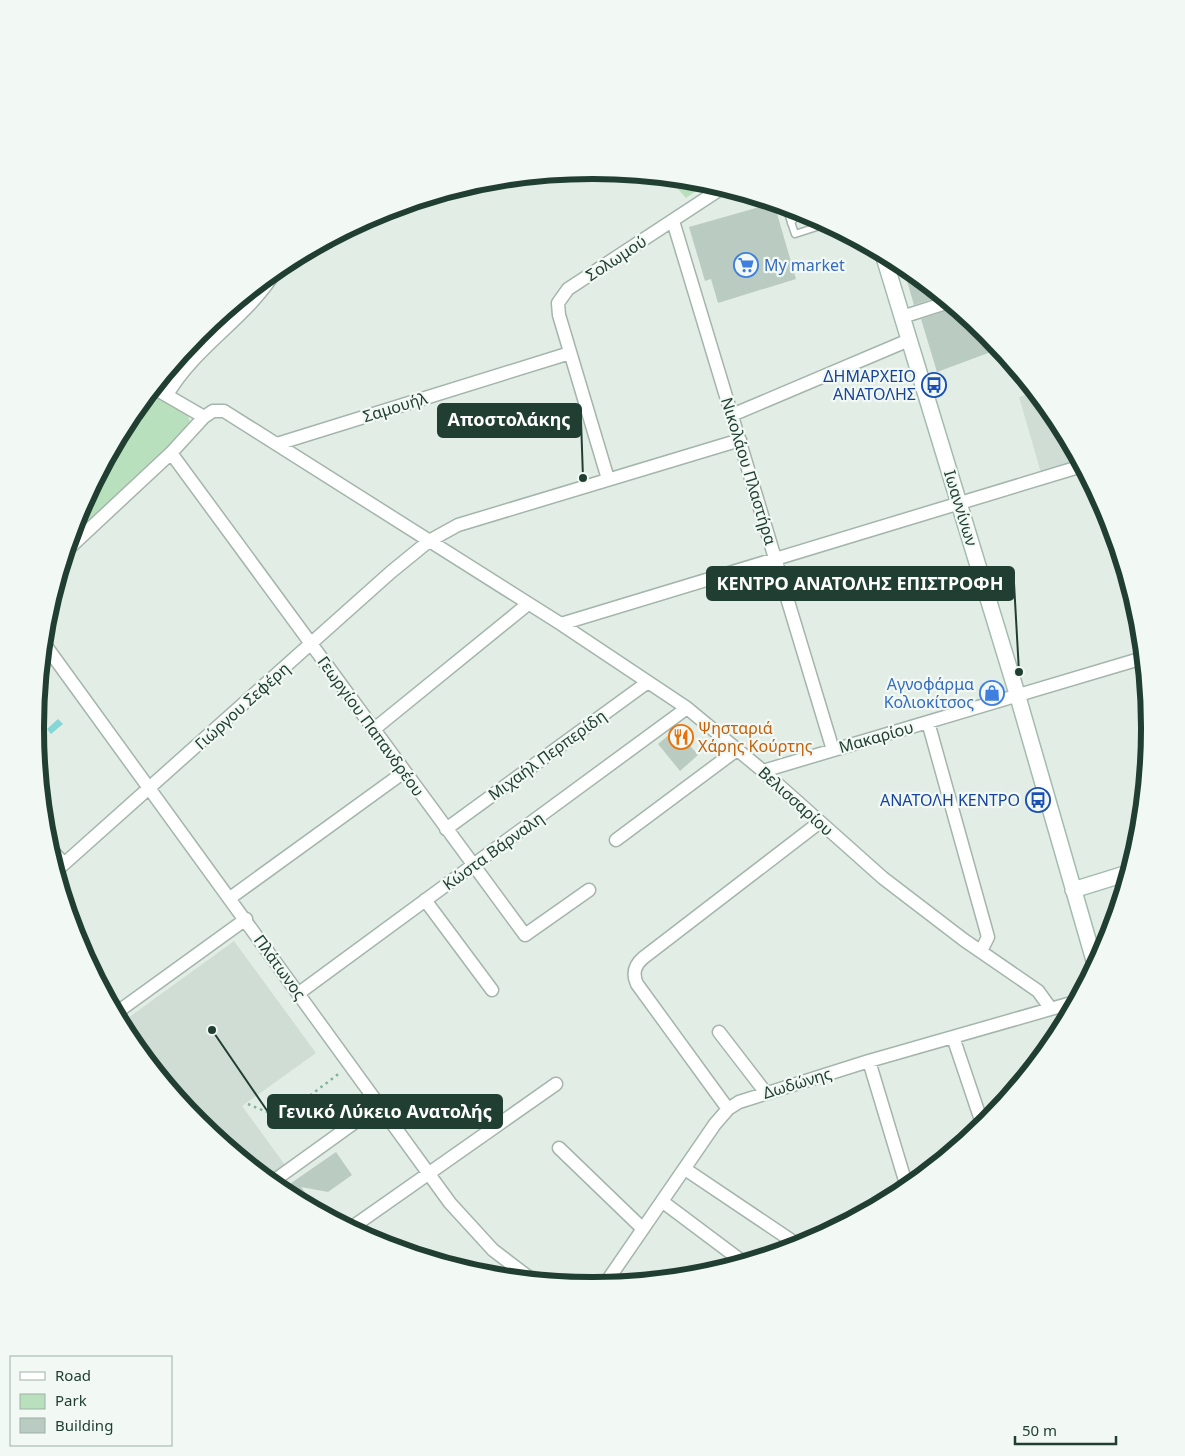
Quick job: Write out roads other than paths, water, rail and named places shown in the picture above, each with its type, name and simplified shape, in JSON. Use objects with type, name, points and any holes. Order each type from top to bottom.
[{"type":"main road","name":"Ιωαννίνων","points":[[886,265],[1018,697],[1092,954]]},
{"type":"main road","points":[[1073,890],[1121,875]]},
{"type":"street","name":"Σολωμού","points":[[608,479],[558,310],[561,297],[568,289],[714,193]]},
{"type":"street","name":"Νικολάου Πλαστήρα","points":[[673,221],[777,559],[833,750]]},
{"type":"street","points":[[166,395],[183,369],[251,303],[260,292]]},
{"type":"street","points":[[902,317],[941,304]]},
{"type":"street","points":[[732,415],[909,340]]},
{"type":"street","name":"Σαμουήλ","points":[[277,444],[570,353]]},
{"type":"street","points":[[77,540],[171,453],[204,417],[159,391]]},
{"type":"street","name":"Βελισσαρίου","points":[[204,417],[213,411],[224,411],[561,624],[687,708],[738,749],[883,878],[1038,991],[1051,1009]]},
{"type":"street","name":"Γιώργου Σεφέρη","points":[[61,867],[428,541],[458,525],[740,440]]},
{"type":"street","name":"Γεωργίου Παπανδρέου","points":[[171,453],[525,935],[589,890]]},
{"type":"street","points":[[561,624],[1076,468]]},
{"type":"street","points":[[373,730],[528,604]]},
{"type":"street","name":"Πλάτωνος","points":[[49,649],[428,1173],[469,1225],[493,1250],[522,1272]]},
{"type":"street","name":"Μακαρίου","points":[[763,771],[1018,697],[1137,660]]},
{"type":"street","name":"Μιχαήλ Περπερίδη","points":[[446,829],[648,682]]},
{"type":"street","name":"Κώστα Βάρναλη","points":[[299,993],[687,708]]},
{"type":"street","points":[[928,722],[988,937],[981,950]]},
{"type":"street","points":[[616,840],[738,749]]},
{"type":"street","points":[[230,898],[404,772]]},
{"type":"street","points":[[728,1109],[636,984],[634,973],[636,966],[643,958],[820,822]]},
{"type":"street","points":[[425,900],[492,990]]},
{"type":"street","points":[[121,1009],[246,920]]},
{"type":"street","name":"Δωδώνης","points":[[610,1276],[715,1124],[728,1109],[744,1100],[766,1093],[1066,1004]]},
{"type":"street","points":[[719,1032],[766,1093]]},
{"type":"street","points":[[954,1037],[980,1117]]},
{"type":"street","points":[[870,1061],[905,1179]]},
{"type":"street","points":[[357,1223],[556,1084]]},
{"type":"street","points":[[278,1177],[379,1105]]},
{"type":"street","points":[[559,1148],[643,1229]]},
{"type":"street","points":[[685,1168],[790,1240]]},
{"type":"street","points":[[663,1202],[737,1257]]},
{"type":"lane","points":[[789,216],[795,234],[816,227]]},
{"type":"lane","points":[[791,223],[795,218]]},
{"type":"water","points":[[58,719],[63,724],[51,734],[47,729]]},
{"type":"place","name":"My market","points":[[746,265]]},
{"type":"place","name":"ΔΗΜΑΡΧΕΙΟ ΑΝΑΤΟΛΗΣ","points":[[934,385]]},
{"type":"place","name":"Αποστολάκης","points":[[583,478]]},
{"type":"place","name":"ΚΕΝΤΡΟ ΑΝΑΤΟΛΗΣ ΕΠΙΣΤΡΟΦΗ","points":[[1019,672]]},
{"type":"place","name":"Αγνοφάρμα Κολιοκίτσος","points":[[992,693]]},
{"type":"place","name":"Ψησταριά Χάρης Κούρτης","points":[[681,737]]},
{"type":"place","name":"ΑΝΑΤΟΛΗ ΚΕΝΤΡΟ","points":[[1038,800]]},
{"type":"place","name":"Γενικό Λύκειο Ανατολής","points":[[212,1030]]}]
